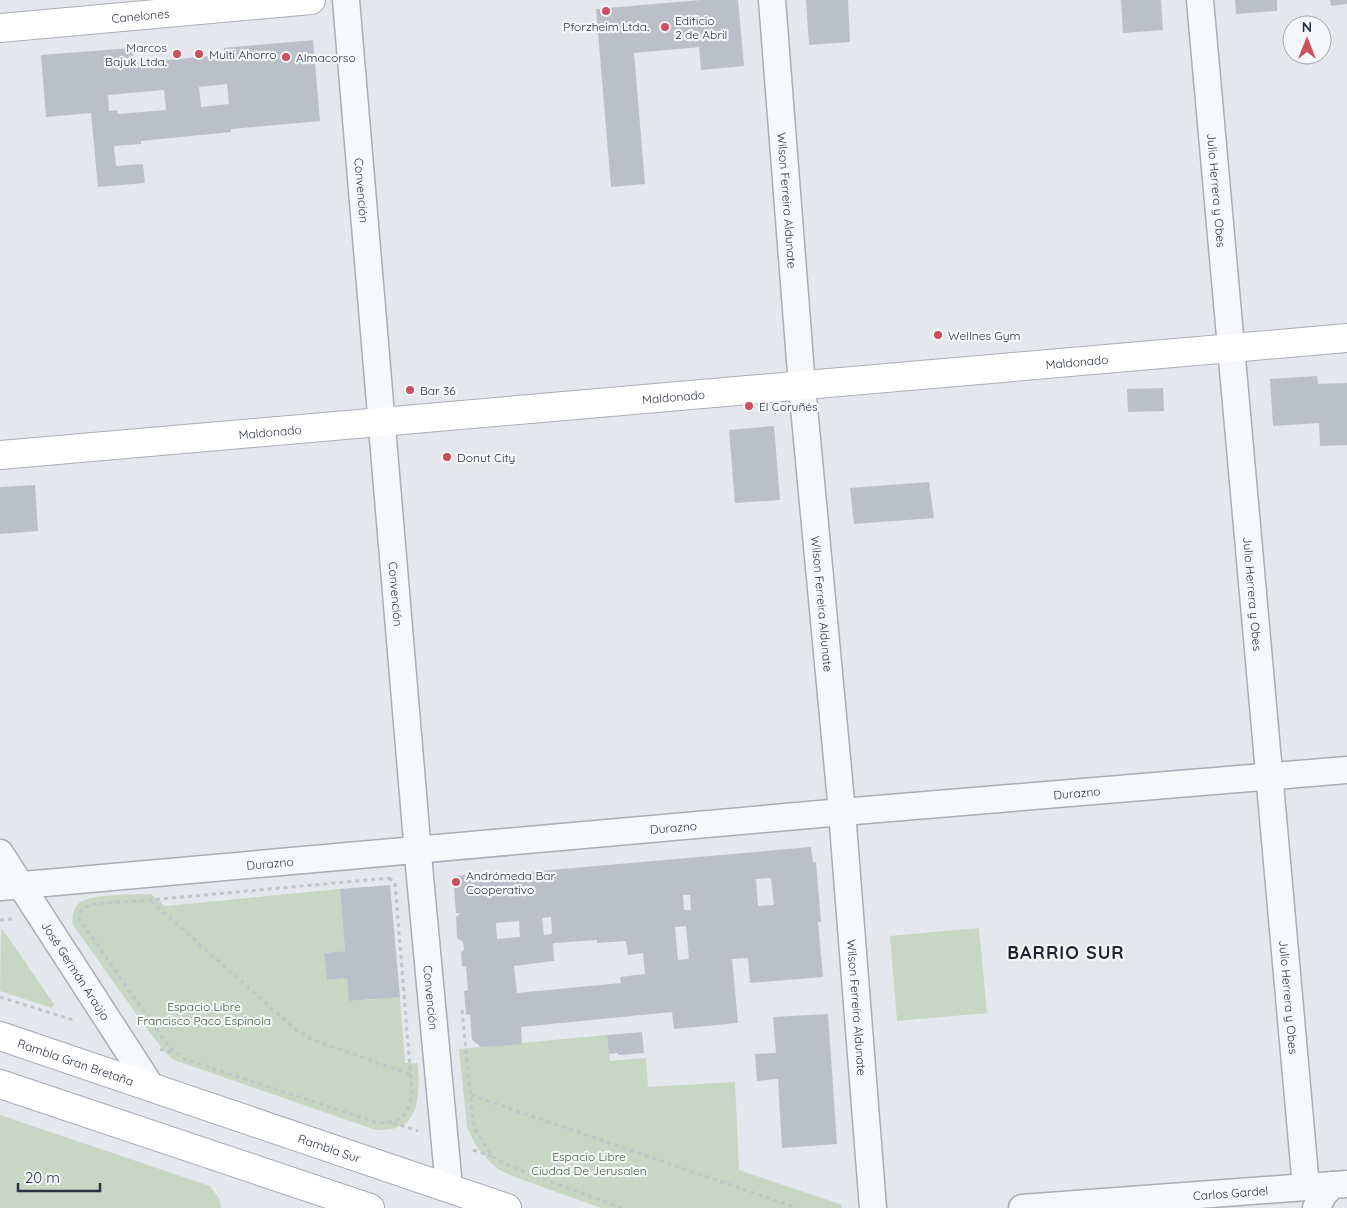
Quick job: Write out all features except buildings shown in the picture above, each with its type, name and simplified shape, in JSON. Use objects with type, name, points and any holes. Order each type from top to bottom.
[{"type":"street","name":"Canelones","points":[[0,28],[311,0]]},
{"type":"street","name":"Convención","points":[[346,0],[418,851],[449,1187]]},
{"type":"street","name":"Wilson Ferreira Aldunate","points":[[772,0],[802,386],[842,812],[872,1208]]},
{"type":"street","name":"Julio Herrera y Obes","points":[[1200,0],[1270,777],[1298,1198]]},
{"type":"street","name":"Maldonado","points":[[0,455],[1347,338]]},
{"type":"street","name":"Durazno","points":[[10,886],[842,812],[1347,770]]},
{"type":"street","name":"José Germán Araújo","points":[[0,853],[10,886],[152,1088]]},
{"type":"street","name":"Rambla Gran Bretaña","points":[[0,1036],[152,1088]]},
{"type":"street","points":[[0,1084],[370,1208]]},
{"type":"street","name":"Rambla Sur","points":[[152,1088],[507,1208]]},
{"type":"street","name":"Carlos Gardel","points":[[1022,1208],[1298,1198],[1339,1185]]},
{"type":"path","points":[[392,879],[395,883],[412,1075],[410,1105],[405,1115],[400,1120],[378,1123],[184,1058],[168,1046],[80,920],[82,909],[92,904],[392,879]]},
{"type":"path","points":[[150,900],[295,1028],[311,1039],[412,1075]]},
{"type":"path","points":[[462,1004],[474,1121],[477,1133],[493,1157],[527,1174],[622,1208]]},
{"type":"path","points":[[471,1095],[797,1208]]},
{"type":"green space","name":"Espacio Libre Francisco Paco Espinola","points":[[340,889],[345,951],[324,953],[327,980],[347,978],[350,1001],[400,997],[405,1063],[418,1063],[418,1088],[415,1110],[410,1119],[402,1125],[391,1129],[376,1130],[174,1060],[165,1052],[142,1022],[73,925],[73,913],[79,903],[103,896],[151,894],[165,906]]},
{"type":"green space","points":[[979,928],[987,1013],[897,1021],[890,936]]},
{"type":"green space","points":[[1,929],[54,1004],[52,1008],[0,991]]},
{"type":"green space","name":"Espacio Libre Ciudad De Jerusalen","points":[[607,1035],[610,1061],[646,1058],[648,1087],[735,1082],[739,1170],[842,1205],[842,1208],[601,1208],[512,1176],[498,1169],[477,1147],[467,1127],[459,1049]]},
{"type":"green space","points":[[0,1115],[210,1186],[219,1198],[221,1208],[0,1208]]},
{"type":"place","name":"Pforzheim Ltda.","points":[[606,11]]},
{"type":"place","name":"Edificio 2 de Abril","points":[[665,27]]},
{"type":"place","name":"Marcos Bajuk Ltda.","points":[[177,54]]},
{"type":"place","name":"Multi Ahorro","points":[[199,54]]},
{"type":"place","name":"Almacorso","points":[[286,57]]},
{"type":"place","name":"Wellnes Gym","points":[[938,335]]},
{"type":"place","name":"Bar 36","points":[[410,390]]},
{"type":"place","name":"El Coruñés","points":[[749,406]]},
{"type":"place","name":"Donut City","points":[[447,457]]},
{"type":"place","name":"Andrómeda Bar Cooperativo","points":[[456,882]]},
{"type":"district","name":"BARRIO SUR","points":[[1066,952]]}]
